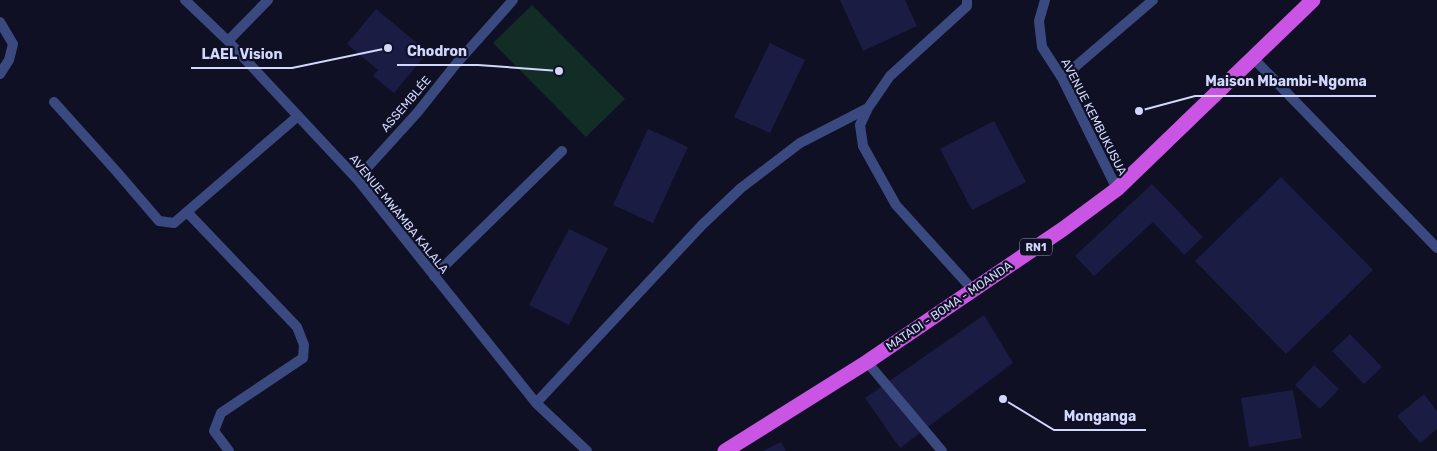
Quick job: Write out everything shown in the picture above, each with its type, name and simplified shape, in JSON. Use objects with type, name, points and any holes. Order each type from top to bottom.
[{"type":"highway","name":"MATADI - BOMA - MOANDA","points":[[725,451],[867,362],[1063,229],[1117,189],[1313,0]]},
{"type":"street","name":"AVENUE MWAMBA KALALA","points":[[185,0],[228,41],[357,179],[536,403],[587,451]]},
{"type":"street","points":[[228,41],[268,0]]},
{"type":"street","name":"ASSEMBLÉE","points":[[357,179],[417,113],[456,64],[513,0]]},
{"type":"street","points":[[967,0],[967,6],[948,25],[890,76],[868,108],[860,125],[863,146],[896,205],[973,290]]},
{"type":"street","name":"AVENUE KEMBUKUSUA","points":[[1045,0],[1039,21],[1042,47],[1062,78],[1117,189]]},
{"type":"street","points":[[1062,78],[1153,0]]},
{"type":"street","points":[[0,22],[13,44],[9,60],[0,74]]},
{"type":"street","points":[[1253,58],[1437,248]]},
{"type":"street","points":[[54,102],[159,222],[174,223],[298,116]]},
{"type":"street","points":[[536,403],[702,225],[741,188],[800,143],[868,108]]},
{"type":"street","points":[[434,276],[562,151]]},
{"type":"street","points":[[187,212],[297,327],[304,345],[303,358],[221,413],[214,431],[229,451]]},
{"type":"street","points":[[867,362],[942,451]]},
{"type":"green space","points":[[532,5],[625,99],[586,137],[493,43]]},
{"type":"building","points":[[840,0],[905,0],[917,26],[863,51]]},
{"type":"building","points":[[376,9],[428,52],[394,93],[373,76],[378,70],[347,44]]},
{"type":"building","points":[[770,43],[805,60],[770,133],[734,117]]},
{"type":"building","points":[[994,121],[1026,182],[972,210],[940,149]]},
{"type":"building","points":[[648,129],[688,147],[653,223],[613,205]]},
{"type":"building","points":[[1281,177],[1373,270],[1286,354],[1195,261]]},
{"type":"building","points":[[1152,184],[1203,237],[1184,255],[1153,222],[1094,276],[1075,256]]},
{"type":"building","points":[[569,229],[608,248],[569,325],[529,305]]},
{"type":"building","points":[[984,315],[1013,363],[900,448],[865,398]]},
{"type":"building","points":[[1350,334],[1382,367],[1364,384],[1332,351]]},
{"type":"building","points":[[1314,365],[1339,389],[1320,409],[1295,385]]},
{"type":"building","points":[[1293,390],[1302,438],[1249,447],[1241,398]]},
{"type":"building","points":[[1424,394],[1437,411],[1437,429],[1420,443],[1397,416]]},
{"type":"building","points":[[781,442],[786,451],[763,451]]},
{"type":"place","name":"LAEL Vision","points":[[388,48]]},
{"type":"place","name":"Chodron","points":[[559,71]]},
{"type":"place","name":"Maison Mbambi-Ngoma","points":[[1139,111]]},
{"type":"place","name":"Monganga","points":[[1003,399]]}]
